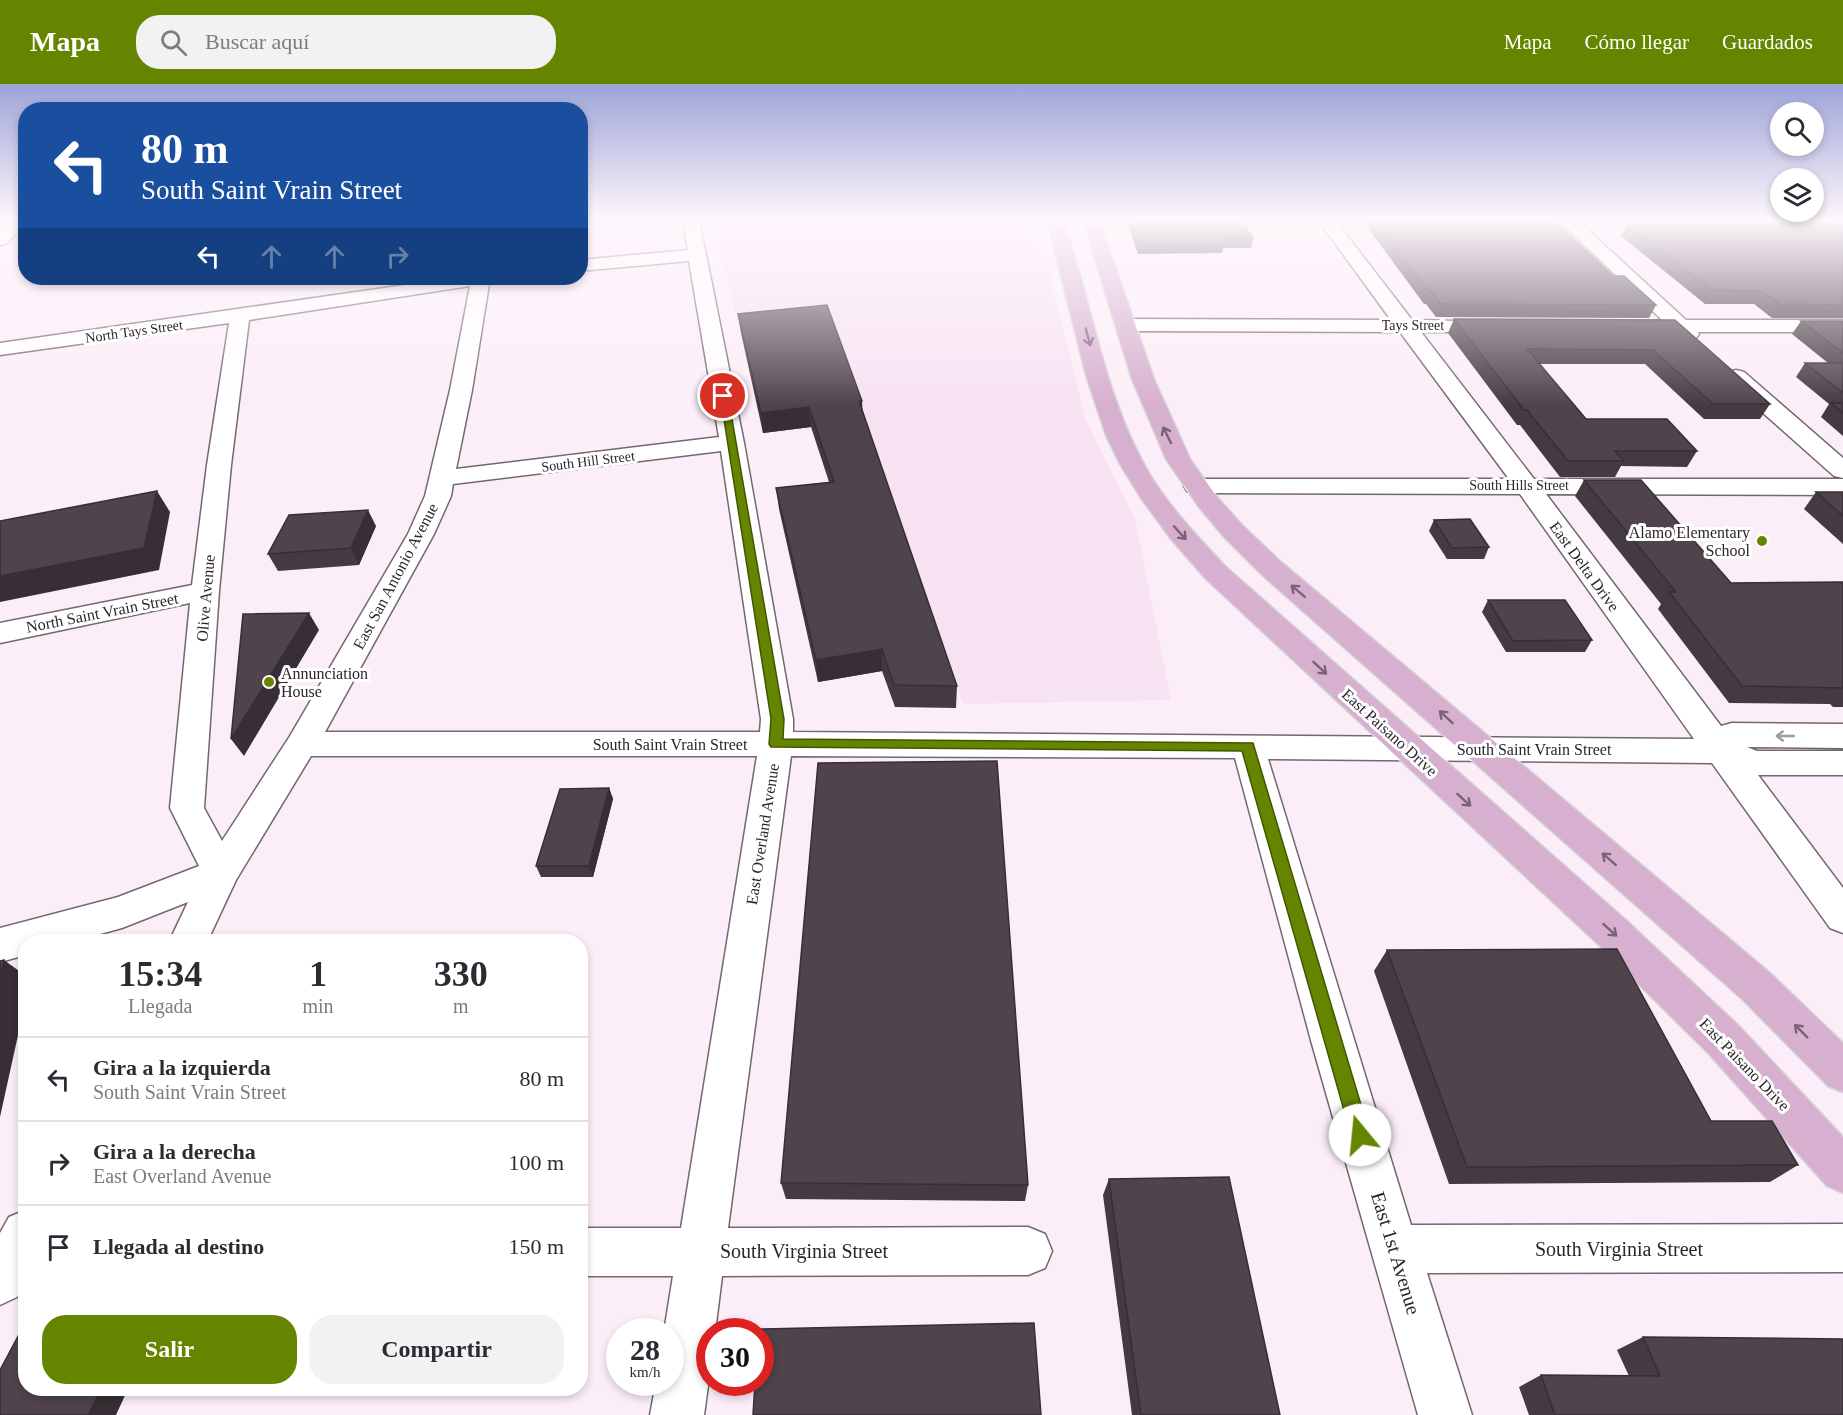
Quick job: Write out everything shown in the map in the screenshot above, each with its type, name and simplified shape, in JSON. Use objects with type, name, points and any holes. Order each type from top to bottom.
[{"type":"main road","name":"East Paisano Drive","points":[[1073,282],[1113,421],[1132,464],[1169,521],[1215,572],[1647,965],[1724,1040],[1843,1170]]},
{"type":"main road","points":[[1112,282],[1158,417],[1178,459],[1196,486],[1233,531],[1271,568],[1756,986],[1843,1072]]},
{"type":"street","name":"East Overland Avenue","points":[[677,1415],[743,951],[776,744],[777,719],[732,443],[702,282]]},
{"type":"street","name":"East Delta Drive","points":[[1374,282],[1722,751],[1842,924]]},
{"type":"street","points":[[1633,282],[1704,348]]},
{"type":"street","name":"North Tays Street","points":[[0,350],[437,285]]},
{"type":"street","name":"East San Antonio Avenue","points":[[192,934],[221,873],[302,744],[421,534],[438,496],[444,478],[480,285]]},
{"type":"street","name":"Olive Avenue","points":[[221,873],[187,808],[205,591],[219,465],[240,316]]},
{"type":"street","name":"Tays Street","points":[[1127,325],[1514,326]]},
{"type":"street","points":[[1620,326],[1843,326]]},
{"type":"street","points":[[1722,363],[1843,471]]},
{"type":"street","name":"South Hill Street","points":[[444,478],[732,443]]},
{"type":"street","name":"South Hills Street","points":[[1196,486],[1843,487]]},
{"type":"street","name":"North Saint Vrain Street","points":[[0,633],[205,591]]},
{"type":"street","points":[[1722,751],[1732,735],[1843,736]]},
{"type":"street","name":"South Saint Vrain Street","points":[[302,744],[1248,746],[1722,751],[1756,763],[1843,763]]},
{"type":"street","name":"East 1st Avenue","points":[[1248,746],[1333,1044],[1445,1415]]},
{"type":"street","points":[[41,934],[122,912],[221,873]]},
{"type":"street","points":[[0,945],[18,940]]},
{"type":"street","name":"South Virginia Street","points":[[1395,1249],[1843,1248]]},
{"type":"street","name":"South Virginia Street","points":[[588,1252],[1028,1251]]},
{"type":"shaded area","points":[[728,282],[1052,282],[1085,418],[1135,519],[1171,700],[963,704],[829,312],[736,320]]},
{"type":"building","points":[[1421,282],[1631,282],[1656,305],[1441,304],[1431,291],[1428,291]]},
{"type":"building","points":[[1702,282],[1843,282],[1843,305],[1780,304],[1762,291],[1712,290]]},
{"type":"building","points":[[827,305],[862,401],[859,401],[957,686],[894,685],[882,649],[816,660],[776,488],[834,482],[809,407],[761,413],[738,314]]},
{"type":"building","points":[[1454,319],[1675,320],[1770,404],[1713,404],[1653,350],[1527,349],[1586,419],[1667,419],[1697,451],[1615,451],[1624,461],[1568,461],[1527,410],[1524,410]]},
{"type":"building","points":[[1801,321],[1843,321],[1843,353]]},
{"type":"building","points":[[1805,363],[1843,363],[1843,393]]},
{"type":"building","points":[[1831,403],[1843,403],[1843,413]]},
{"type":"building","points":[[1584,480],[1641,480],[1731,583],[1843,582],[1843,688],[1742,686],[1669,592],[1676,592]]},
{"type":"building","points":[[157,491],[144,548],[0,576],[0,521]]},
{"type":"building","points":[[1816,492],[1843,492],[1843,516]]},
{"type":"building","points":[[368,510],[351,548],[268,554],[289,515]]},
{"type":"building","points":[[1470,519],[1489,547],[1452,548],[1434,520]]},
{"type":"building","points":[[1488,600],[1565,600],[1592,640],[1513,641]]},
{"type":"building","points":[[309,613],[231,739],[243,614]]},
{"type":"building","points":[[997,761],[1028,1185],[781,1183],[818,763]]},
{"type":"building","points":[[609,788],[589,866],[536,866],[560,789]]},
{"type":"building","points":[[1617,949],[1711,1121],[1772,1121],[1798,1165],[1467,1167],[1387,950]]},
{"type":"building","points":[[4,960],[0,978],[0,961]]},
{"type":"building","points":[[1229,1177],[1280,1415],[1141,1415],[1109,1179]]},
{"type":"building","points":[[1034,1323],[1041,1415],[753,1415],[754,1396],[774,1396],[774,1329]]},
{"type":"building","points":[[18,1336],[18,1396],[98,1396],[88,1415],[0,1415],[0,1370]]},
{"type":"building","points":[[1643,1337],[1843,1339],[1843,1415],[1555,1415],[1541,1375],[1660,1376]]},
{"type":"place","name":"Alamo Elementary School","points":[[1762,541]]},
{"type":"place","name":"Annunciation House","points":[[269,682]]},
{"type":"route","points":[[723,396],[777,719],[776,744],[1248,746],[1360,1135]]}]
